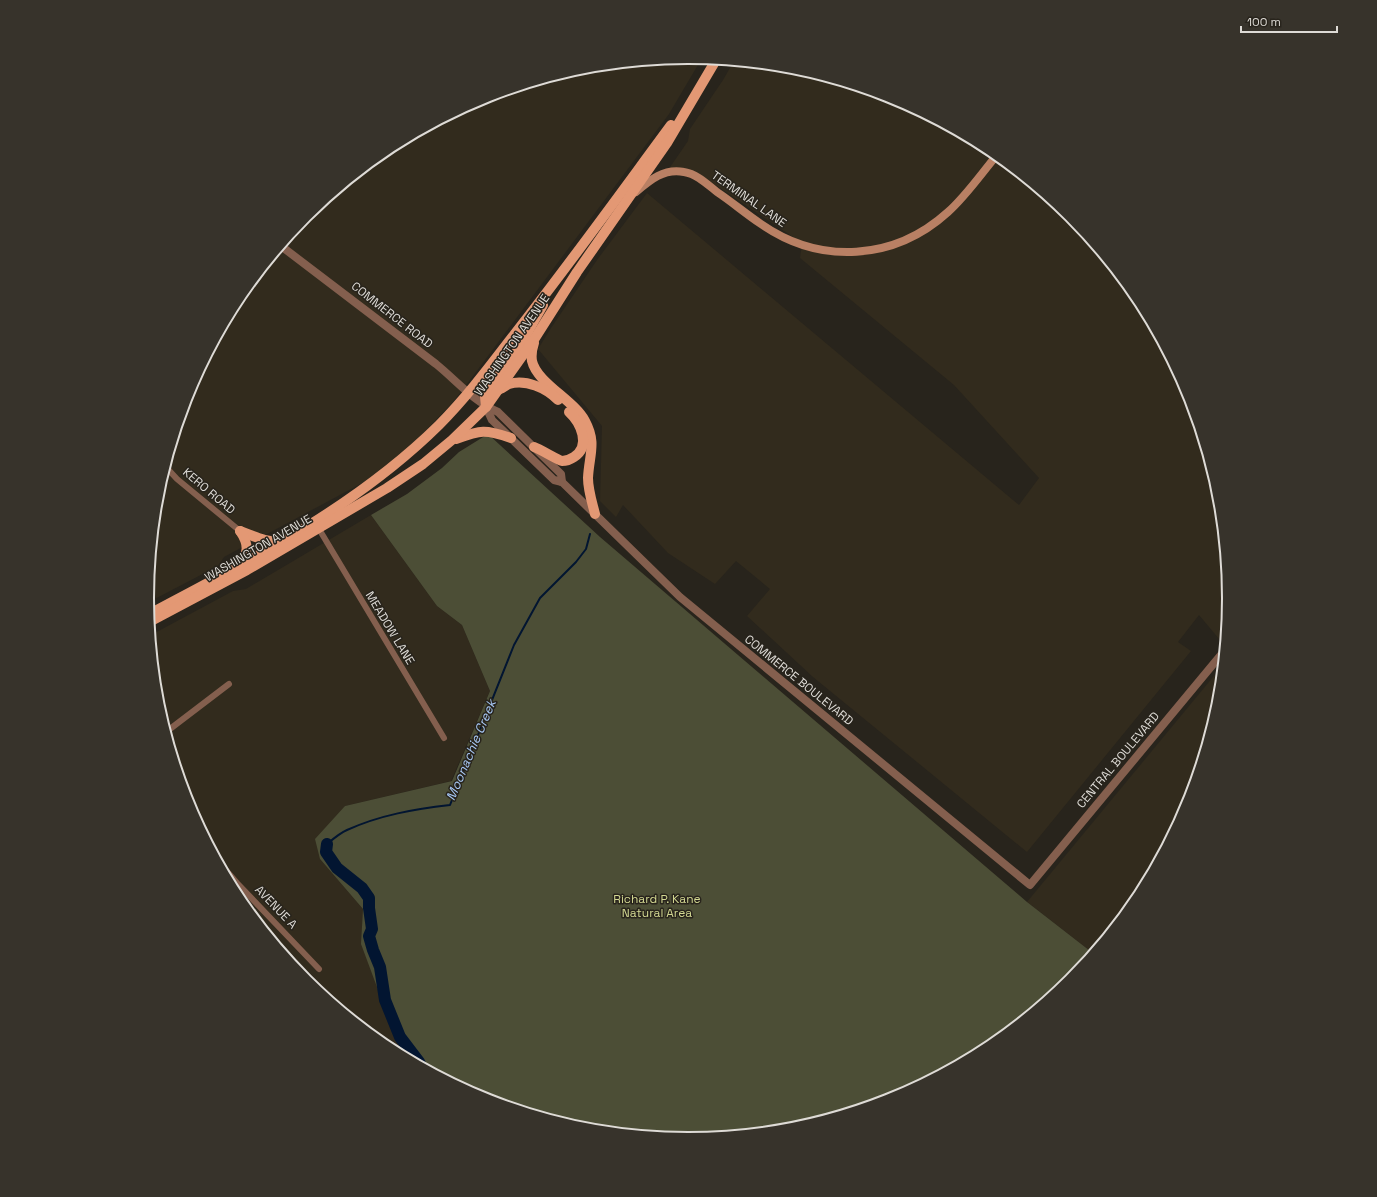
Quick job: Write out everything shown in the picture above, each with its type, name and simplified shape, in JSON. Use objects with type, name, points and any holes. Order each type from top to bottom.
[{"type":"main road","name":"WASHINGTON AVENUE","points":[[155,619],[245,571],[319,529],[423,464],[452,440],[486,406],[535,338],[578,272],[667,143],[713,65]]},
{"type":"main road","name":"WASHINGTON AVENUE","points":[[154,611],[238,567],[338,507],[374,481],[438,427],[468,394],[556,280],[702,83]]},
{"type":"main road","name":"TERMINAL LANE","points":[[628,199],[651,179],[659,175],[667,172],[684,172],[699,178],[760,223],[785,239],[822,250],[845,253],[862,252],[905,240],[937,221],[956,204],[993,160]]},
{"type":"main road","points":[[486,406],[485,396],[490,386],[519,348],[556,280]]},
{"type":"main road","points":[[535,338],[532,355],[534,368],[538,374],[578,411],[588,426],[592,445],[588,488],[595,514]]},
{"type":"main road","points":[[498,390],[508,384],[524,383],[540,387],[554,397],[575,417],[583,433],[583,446],[578,454],[572,459],[562,461],[534,446]]},
{"type":"main road","points":[[452,440],[482,430],[496,432],[510,438]]},
{"type":"main road","points":[[240,531],[273,542],[284,540]]},
{"type":"main road","points":[[238,567],[245,558],[247,550],[246,539],[240,531]]},
{"type":"street","name":"COMMERCE ROAD","points":[[285,249],[440,368],[468,394],[486,406]]},
{"type":"street","name":"COMMERCE BOULEVARD","points":[[486,406],[492,420],[510,438],[554,480],[562,482],[680,597],[1030,885]]},
{"type":"street","name":"COMMERCE BOULEVARD","points":[[486,406],[498,412],[534,446],[561,474],[562,482]]},
{"type":"street","name":"KERO ROAD","points":[[169,471],[177,479],[240,531]]},
{"type":"street","name":"MEADOW LANE","points":[[319,529],[444,738]]},
{"type":"street","name":"CENTRAL BOULEVARD","points":[[1030,885],[1219,657]]},
{"type":"street","points":[[170,729],[228,684]]},
{"type":"street","name":"AVENUE A","points":[[235,881],[319,969]]},
{"type":"shaded area","points":[[698,64],[669,114],[473,376],[453,402],[414,443],[366,481],[224,557],[218,566],[154,599],[155,564],[164,494],[182,427],[209,362],[226,331],[264,273],[287,246],[336,197],[363,174],[421,136],[452,119],[517,92],[584,74],[654,65]]},
{"type":"shaded area","points":[[731,66],[793,74],[860,92],[925,119],[956,136],[1014,174],[1066,221],[1113,273],[1151,331],[1168,362],[1195,427],[1213,494],[1218,529],[1222,564],[1223,598],[1221,641],[1199,615],[1178,642],[1191,651],[1027,852],[813,677],[747,616],[770,589],[736,561],[715,584],[668,553],[623,505],[616,517],[600,501],[602,426],[538,349],[597,260],[647,193],[1019,505],[1039,478],[954,385],[800,258],[802,243],[696,172],[664,176],[688,141],[690,129]]},
{"type":"shaded area","points":[[371,515],[437,606],[462,625],[490,691],[451,781],[345,806],[320,859],[363,909],[362,944],[423,1062],[363,1023],[336,1000],[287,951],[264,924],[226,866],[209,835],[182,770],[164,703],[155,633],[233,591],[246,589]]},
{"type":"shaded area","points":[[1217,672],[1213,703],[1205,737],[1195,770],[1182,803],[1168,835],[1151,866],[1113,924],[1090,951],[1027,902]]},
{"type":"green space","name":"Richard P. Kane Natural Area","points":[[488,434],[600,537],[1027,902],[1090,951],[1041,1000],[1014,1023],[956,1061],[925,1078],[860,1105],[793,1123],[723,1132],[688,1133],[654,1132],[584,1123],[517,1105],[452,1078],[416,1058],[400,1037],[395,1025],[387,1014],[361,944],[363,909],[320,859],[315,839],[345,806],[452,781],[490,691],[462,625],[437,606],[371,515],[407,494],[442,468],[459,452]]},
{"type":"waterway","name":"Moonachie Creek","points":[[327,844],[344,831],[372,820],[424,808],[450,805],[514,645],[540,598],[576,562],[586,549],[590,534]]},
{"type":"waterway","name":"Moonachie Creek","points":[[327,844],[326,852],[337,868],[362,888],[369,898],[372,929],[369,936],[380,967],[385,1000],[400,1037],[416,1058]]}]
